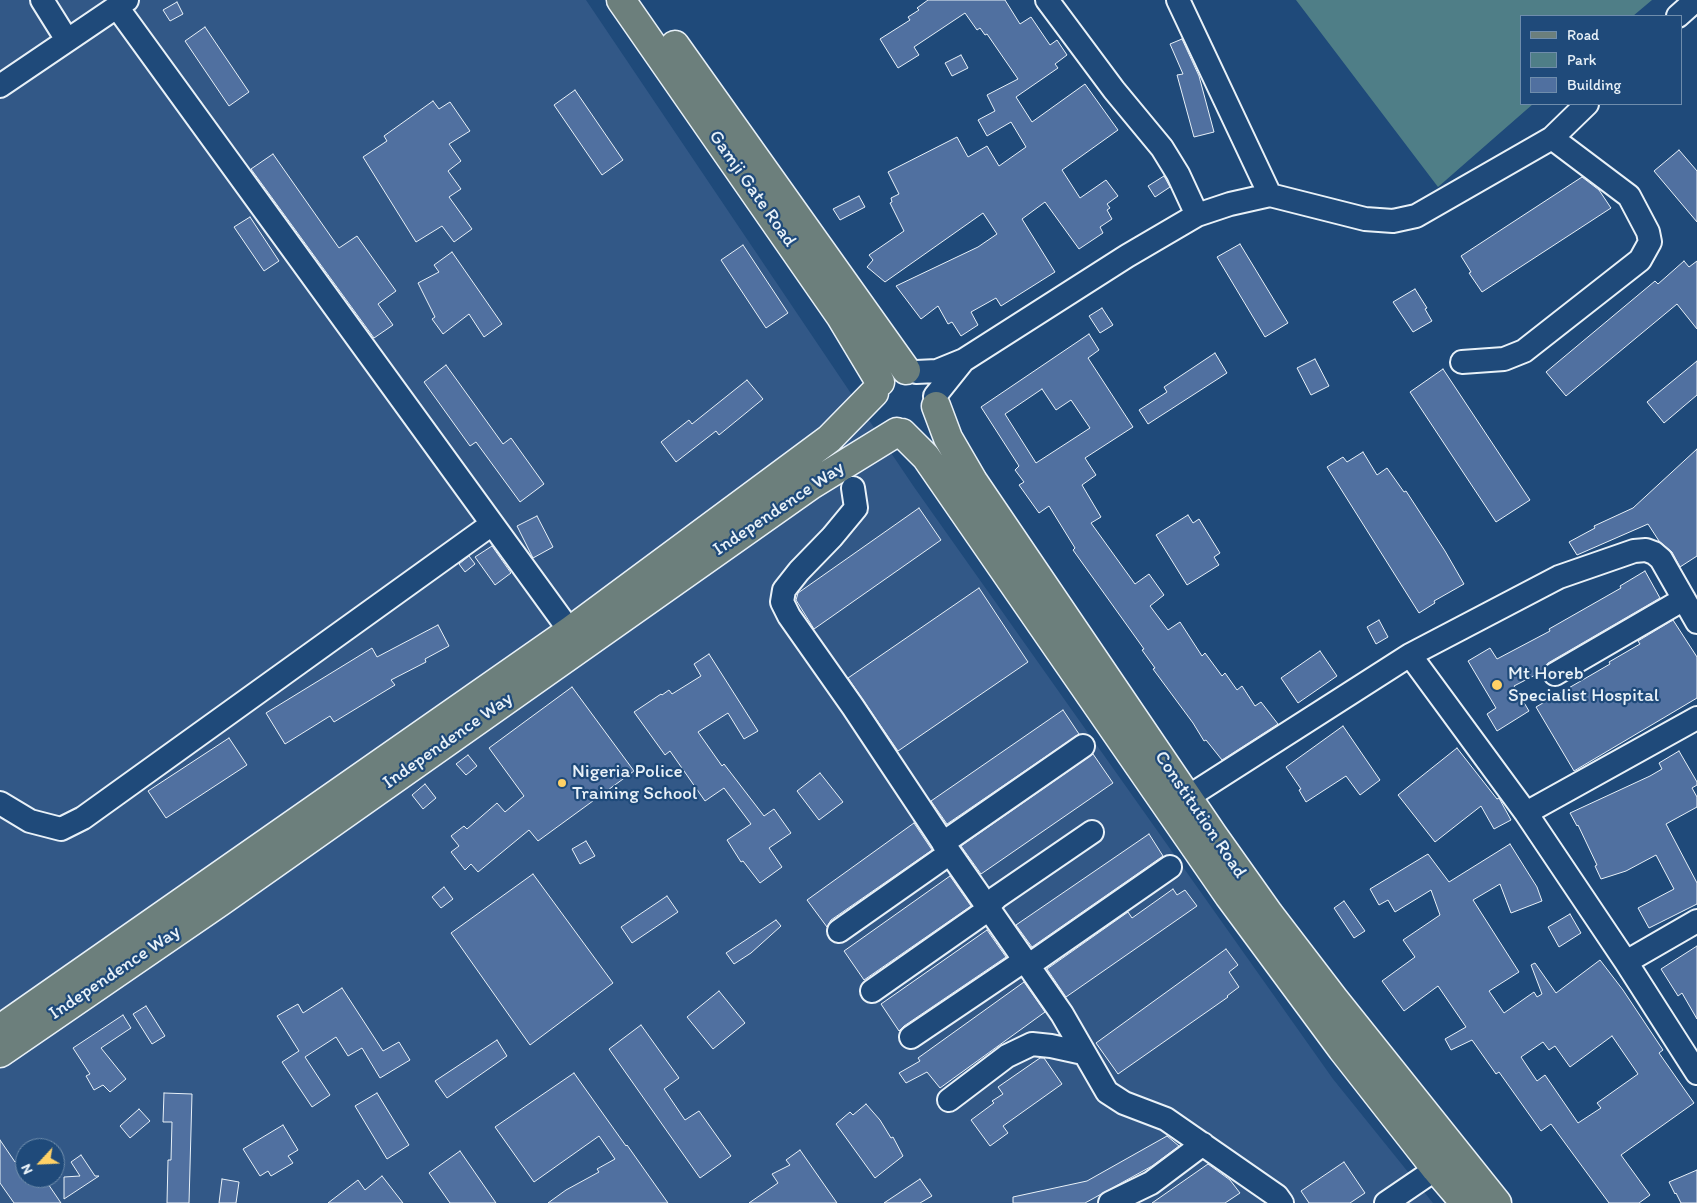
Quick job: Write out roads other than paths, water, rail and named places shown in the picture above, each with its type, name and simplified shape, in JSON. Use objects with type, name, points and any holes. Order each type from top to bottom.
[{"type":"main road","name":"Gamji Gate Road","points":[[620,0],[841,317],[877,387]]},
{"type":"main road","points":[[643,0],[858,304],[911,371],[925,378],[932,386],[936,401],[933,415],[928,423],[912,433],[900,433],[886,427],[877,418],[873,406],[877,387],[887,375],[896,371],[911,371]]},
{"type":"main road","name":"Independence Way","points":[[0,1029],[570,631],[829,440],[877,387]]},
{"type":"main road","name":"Constitution Road","points":[[936,401],[948,438],[968,472],[1269,914],[1322,984],[1497,1203]]},
{"type":"main road","name":"Independence Way","points":[[0,1053],[228,896],[811,485],[900,433]]},
{"type":"main road","name":"Constitution Road","points":[[900,433],[926,457],[1228,896],[1342,1048],[1436,1169],[1465,1203]]},
{"type":"street","points":[[42,0],[66,40]]},
{"type":"street","points":[[1047,0],[1114,90],[1162,148],[1178,174],[1197,215]]},
{"type":"street","points":[[1178,0],[1270,195]]},
{"type":"street","points":[[1679,15],[1696,0]]},
{"type":"street","points":[[0,86],[122,4],[570,631]]},
{"type":"street","points":[[911,371],[937,370],[964,360],[1127,256],[1197,215],[1230,204],[1270,195],[1365,219],[1393,221],[1416,216],[1552,138],[1586,105]]},
{"type":"street","points":[[1462,362],[1504,359],[1524,350],[1640,260],[1650,242],[1648,232],[1629,196],[1552,138]]},
{"type":"street","points":[[936,401],[964,360]]},
{"type":"street","points":[[853,488],[856,508],[784,590],[782,602],[789,616],[1062,1014],[1107,1092],[1124,1103],[1166,1119],[1277,1196],[1282,1203]]},
{"type":"street","points":[[0,803],[30,822],[61,830],[83,818],[492,524]]},
{"type":"street","points":[[1188,797],[1410,656],[1559,577],[1634,551],[1646,550],[1654,553],[1661,559],[1697,622]]},
{"type":"street","points":[[1555,674],[1684,599]]},
{"type":"street","points":[[1410,656],[1526,813],[1626,962],[1697,1073]]},
{"type":"street","points":[[1526,813],[1697,718]]},
{"type":"street","points":[[838,930],[1083,746]]},
{"type":"street","points":[[872,991],[989,909],[997,897],[1092,832]]},
{"type":"street","points":[[911,1038],[1170,867]]},
{"type":"street","points":[[1626,962],[1697,921]]},
{"type":"street","points":[[949,1100],[1007,1056],[1032,1044],[1083,1053]]},
{"type":"street","points":[[1110,1203],[1151,1183],[1203,1144]]},
{"type":"street","points":[[1386,1203],[1436,1169]]},
{"type":"place","name":"Mt Horeb Specialist Hospital","points":[[1497,685]]},
{"type":"place","name":"Nigeria Police Training School","points":[[562,783]]}]
